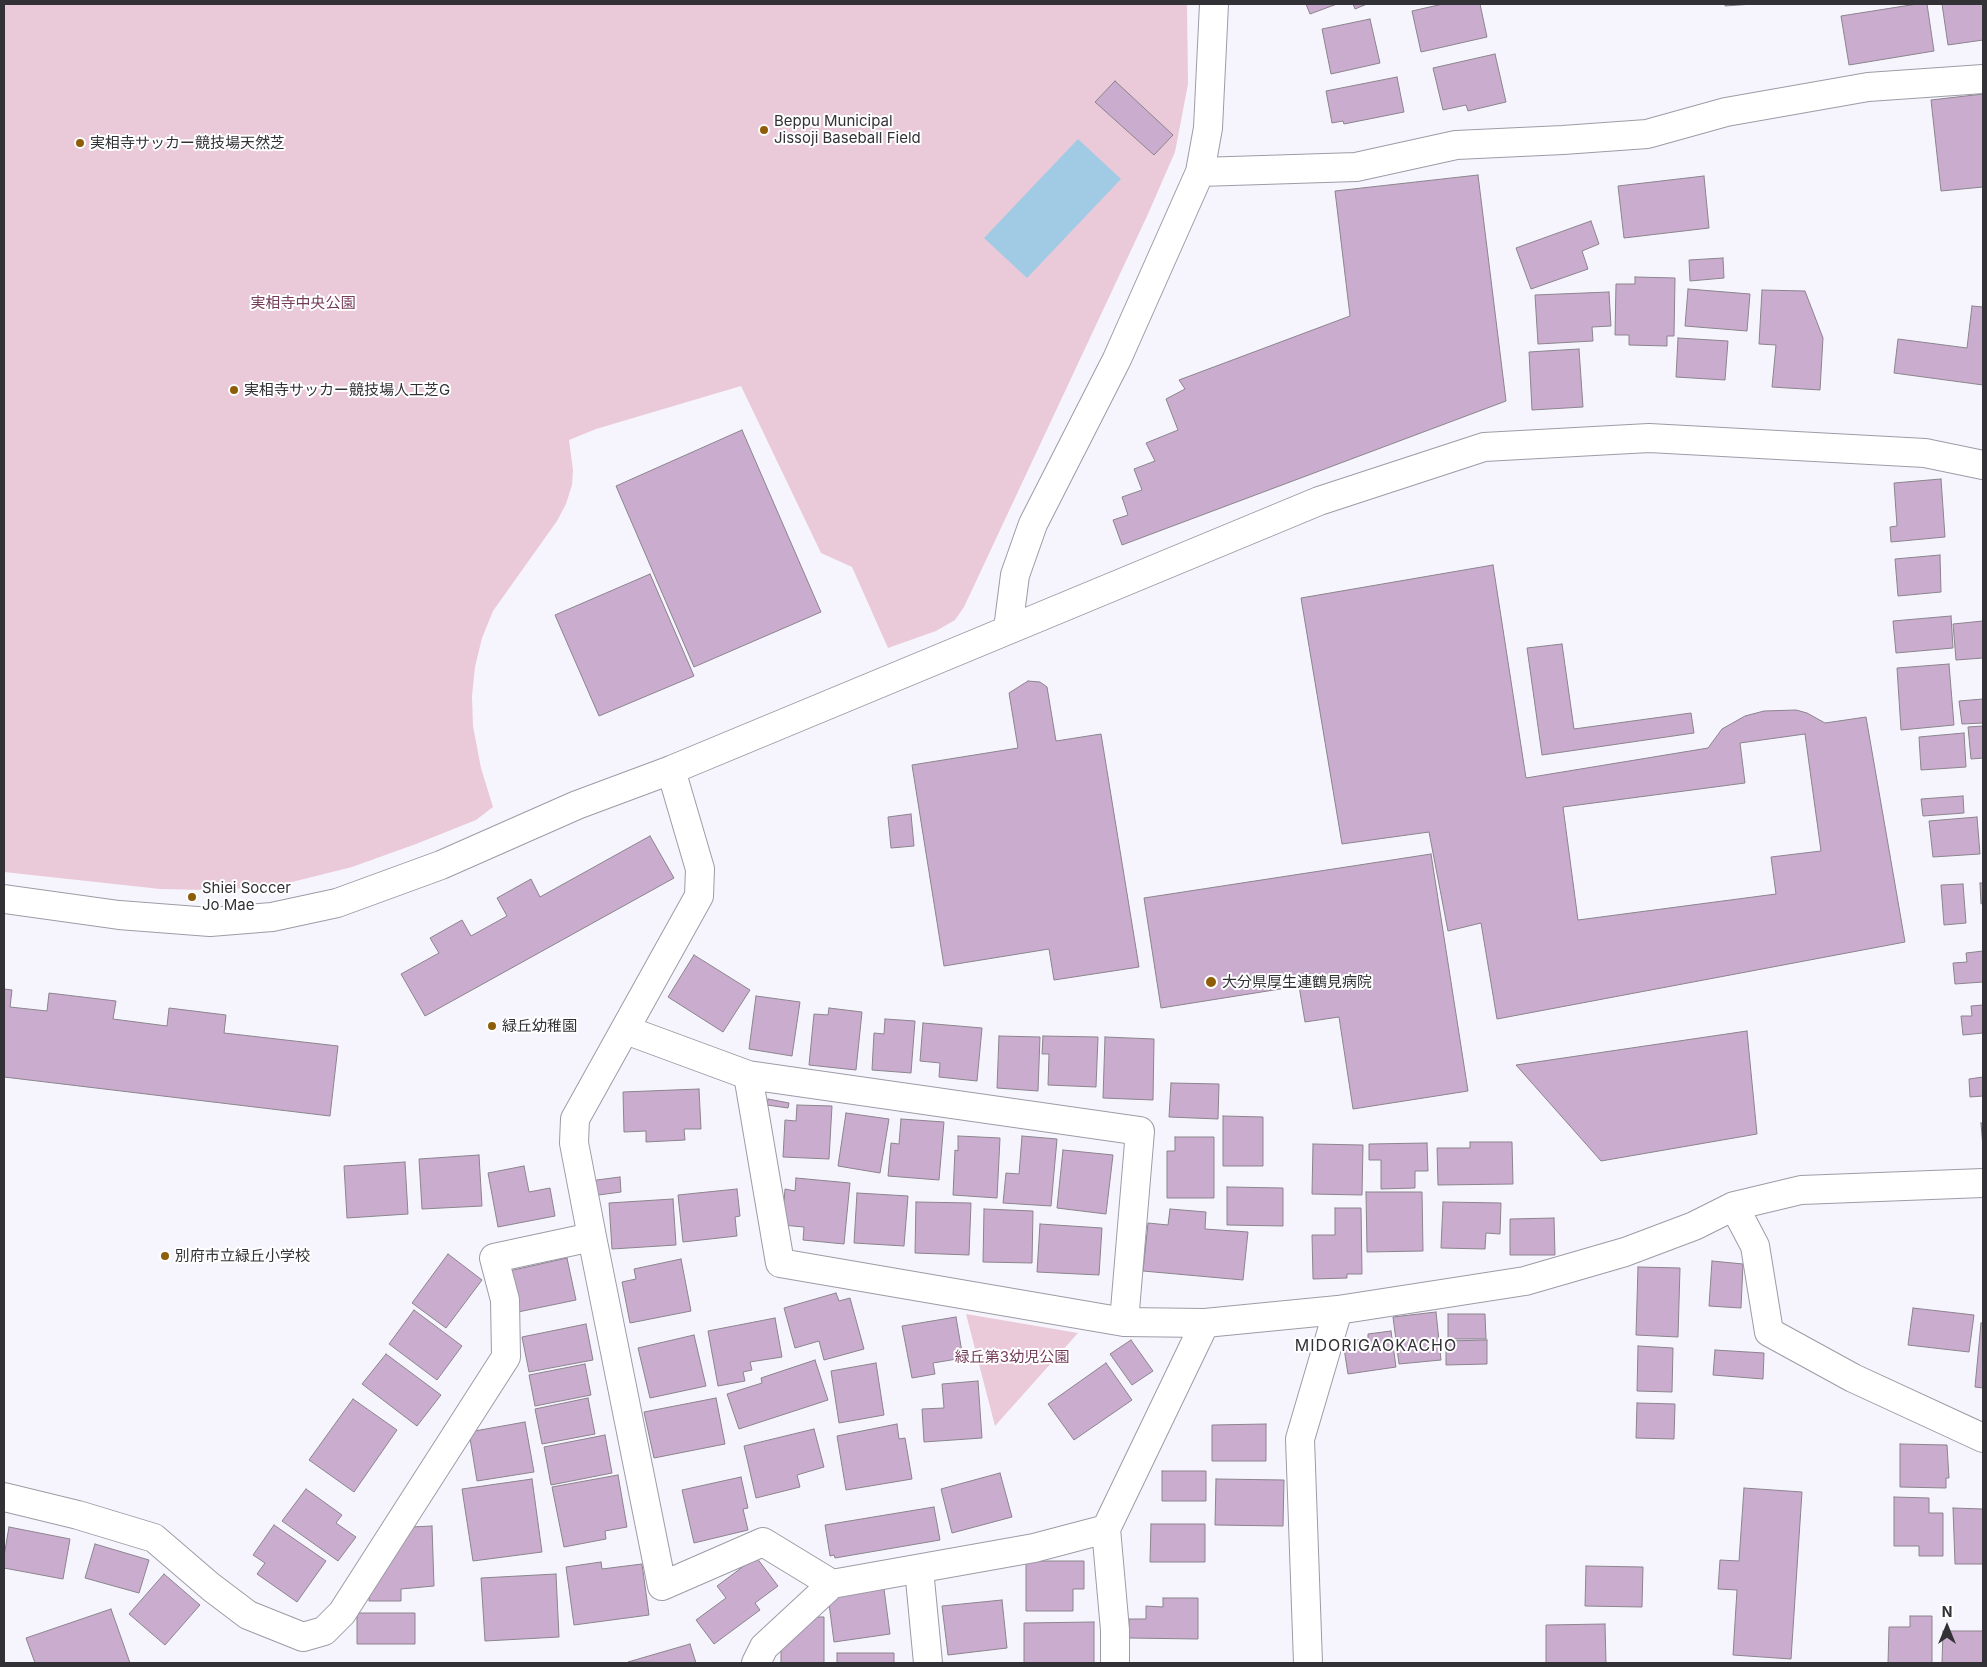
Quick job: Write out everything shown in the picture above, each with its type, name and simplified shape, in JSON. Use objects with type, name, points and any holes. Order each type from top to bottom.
[{"type":"street","points":[[1008,629],[1015,575],[1033,524],[1117,359],[1200,172],[1208,128],[1214,4]]},
{"type":"street","points":[[1200,172],[1356,167],[1456,145],[1647,134],[1726,112],[1868,87],[1983,79]]},
{"type":"street","points":[[4,899],[119,915],[210,922],[272,918],[337,903],[441,865],[577,805],[672,770],[1319,501],[1484,447],[1649,438],[1925,453],[1983,465]]},
{"type":"street","points":[[672,770],[700,869],[699,896],[626,1030],[575,1118],[574,1143],[592,1237],[662,1586],[762,1542],[832,1584]]},
{"type":"street","points":[[626,1030],[748,1075],[1140,1131],[1124,1322]]},
{"type":"street","points":[[748,1075],[780,1263],[1124,1322],[1205,1323],[1338,1310],[1525,1281],[1625,1252],[1694,1226],[1734,1206],[1801,1190],[1983,1184]]},
{"type":"street","points":[[1734,1206],[1755,1246],[1769,1332],[1853,1378],[1983,1438]]},
{"type":"street","points":[[4,1497],[78,1515],[154,1538],[211,1587],[248,1615],[303,1637],[324,1631],[342,1613],[506,1357],[505,1300],[494,1258],[592,1237]]},
{"type":"street","points":[[1308,1663],[1300,1439],[1338,1310]]},
{"type":"street","points":[[1114,1663],[1114,1630],[1106,1529],[1205,1323]]},
{"type":"street","points":[[756,1663],[764,1647],[832,1584],[1034,1548],[1106,1529]]},
{"type":"street","points":[[919,1569],[928,1663]]},
{"type":"green space","name":"実相寺中央公園","points":[[4,4],[1187,4],[1188,84],[1175,152],[1148,214],[964,607],[955,620],[936,631],[888,648],[852,567],[821,553],[741,386],[596,429],[569,440],[573,470],[572,485],[566,504],[557,521],[493,611],[482,638],[475,667],[472,696],[473,726],[481,768],[493,807],[476,820],[416,844],[352,867],[292,882],[251,888],[206,890],[160,889],[4,872]]},
{"type":"green space","name":"緑丘第3幼児公園","points":[[966,1314],[1078,1333],[995,1426]]},
{"type":"water","points":[[1078,139],[1121,179],[1027,278],[984,238]]},
{"type":"building","points":[[1306,4],[1337,4],[1310,14]]},
{"type":"building","points":[[1353,4],[1367,4],[1355,9]]},
{"type":"building","points":[[1443,4],[1480,4],[1487,37],[1421,52],[1412,11]]},
{"type":"building","points":[[1725,4],[1753,4],[1725,6]]},
{"type":"building","points":[[1927,4],[1934,51],[1849,65],[1841,16]]},
{"type":"building","points":[[1942,4],[1983,4],[1983,40],[1948,45]]},
{"type":"building","points":[[1370,19],[1380,63],[1331,74],[1322,29]]},
{"type":"building","points":[[1495,54],[1506,102],[1468,111],[1466,105],[1443,110],[1433,68]]},
{"type":"building","points":[[1397,77],[1404,112],[1344,124],[1343,121],[1332,123],[1326,91]]},
{"type":"building","points":[[1115,81],[1173,135],[1154,155],[1095,102]]},
{"type":"building","points":[[1983,94],[1983,187],[1941,191],[1931,100]]},
{"type":"building","points":[[1478,175],[1506,401],[1122,545],[1113,520],[1128,515],[1122,497],[1142,490],[1134,469],[1155,461],[1146,443],[1178,430],[1166,399],[1185,389],[1179,380],[1350,316],[1335,191]]},
{"type":"building","points":[[1704,176],[1709,228],[1624,238],[1618,186]]},
{"type":"building","points":[[1591,221],[1599,244],[1582,251],[1588,269],[1531,289],[1516,248]]},
{"type":"building","points":[[1723,258],[1724,278],[1690,281],[1689,260]]},
{"type":"building","points":[[1635,277],[1675,278],[1674,336],[1667,336],[1667,346],[1629,345],[1629,335],[1615,335],[1616,284],[1635,284]]},
{"type":"building","points":[[1688,289],[1750,294],[1747,331],[1685,326]]},
{"type":"building","points":[[1762,290],[1805,291],[1823,338],[1820,390],[1772,387],[1776,345],[1759,344]]},
{"type":"building","points":[[1609,292],[1611,326],[1592,327],[1593,341],[1538,344],[1535,295]]},
{"type":"building","points":[[1972,306],[1983,307],[1983,385],[1894,373],[1898,339],[1967,348]]},
{"type":"building","points":[[1678,338],[1728,341],[1725,380],[1676,377]]},
{"type":"building","points":[[1579,349],[1583,407],[1532,410],[1529,352]]},
{"type":"building","points":[[742,430],[821,612],[694,667],[616,486]]},
{"type":"building","points":[[1941,479],[1945,537],[1891,542],[1890,527],[1897,526],[1894,483]]},
{"type":"building","points":[[1940,555],[1941,592],[1898,596],[1895,559]]},
{"type":"building","points":[[1493,565],[1526,778],[1708,748],[1722,729],[1745,716],[1764,711],[1796,710],[1807,713],[1825,723],[1866,717],[1905,942],[1497,1019],[1481,923],[1448,931],[1429,832],[1342,844],[1301,598]],"holes":[[[1805,734],[1821,851],[1771,857],[1776,894],[1578,920],[1563,807],[1745,783],[1740,743]]]},
{"type":"building","points":[[650,574],[694,676],[599,716],[555,615]]},
{"type":"building","points":[[1951,616],[1953,648],[1896,653],[1893,621]]},
{"type":"building","points":[[1983,621],[1983,658],[1956,660],[1953,624]]},
{"type":"building","points":[[1562,644],[1574,729],[1691,713],[1694,733],[1542,755],[1527,648]]},
{"type":"building","points":[[1949,664],[1954,725],[1901,730],[1897,668]]},
{"type":"building","points":[[1028,681],[1040,682],[1047,687],[1056,741],[1101,734],[1139,967],[1054,980],[1049,949],[944,966],[912,765],[1018,748],[1009,693]]},
{"type":"building","points":[[1983,699],[1983,723],[1962,724],[1959,701]]},
{"type":"building","points":[[1983,726],[1983,758],[1971,759],[1968,727]]},
{"type":"building","points":[[1964,733],[1966,767],[1921,770],[1919,737]]},
{"type":"building","points":[[1963,796],[1964,813],[1923,816],[1921,799]]},
{"type":"building","points":[[911,814],[914,846],[891,848],[888,817]]},
{"type":"building","points":[[1977,817],[1980,854],[1933,857],[1929,821]]},
{"type":"building","points":[[650,836],[674,878],[425,1016],[401,974],[439,953],[430,938],[462,920],[471,936],[507,916],[497,898],[531,879],[540,897]]},
{"type":"building","points":[[1431,854],[1468,1091],[1353,1109],[1339,1017],[1305,1022],[1299,986],[1161,1008],[1144,898]]},
{"type":"building","points":[[1980,883],[1983,883],[1983,903],[1981,904]]},
{"type":"building","points":[[1963,884],[1966,923],[1944,925],[1941,885]]},
{"type":"building","points":[[1983,951],[1983,982],[1955,984],[1953,963],[1967,962],[1966,953]]},
{"type":"building","points":[[694,955],[750,990],[723,1032],[668,997]]},
{"type":"building","points":[[4,989],[12,990],[10,1007],[47,1011],[49,993],[116,1001],[113,1019],[167,1026],[169,1008],[226,1015],[224,1033],[338,1046],[330,1116],[4,1077]]},
{"type":"building","points":[[756,996],[800,1002],[792,1056],[749,1049]]},
{"type":"building","points":[[1983,1005],[1983,1033],[1963,1035],[1961,1016],[1972,1016],[1971,1006]]},
{"type":"building","points":[[829,1008],[862,1012],[856,1070],[809,1065],[814,1014],[828,1015]]},
{"type":"building","points":[[885,1019],[915,1021],[911,1073],[872,1070],[874,1033],[884,1034]]},
{"type":"building","points":[[923,1023],[982,1028],[977,1081],[939,1077],[940,1063],[920,1061]]},
{"type":"building","points":[[1747,1031],[1757,1134],[1601,1161],[1516,1065]]},
{"type":"building","points":[[999,1036],[1040,1037],[1038,1091],[997,1088]]},
{"type":"building","points":[[1043,1036],[1098,1037],[1096,1087],[1048,1085],[1049,1054],[1042,1054]]},
{"type":"building","points":[[1105,1037],[1154,1039],[1153,1100],[1103,1098]]},
{"type":"building","points":[[1983,1077],[1983,1096],[1970,1097],[1969,1079]]},
{"type":"building","points":[[1171,1083],[1219,1084],[1218,1119],[1169,1117]]},
{"type":"building","points":[[699,1089],[701,1129],[684,1129],[685,1140],[646,1142],[646,1131],[624,1132],[623,1092]]},
{"type":"building","points":[[768,1099],[789,1103],[788,1108],[767,1105]]},
{"type":"building","points":[[797,1105],[832,1106],[829,1159],[783,1157],[785,1120],[796,1121]]},
{"type":"building","points":[[846,1113],[889,1119],[880,1173],[838,1166]]},
{"type":"building","points":[[1223,1116],[1263,1117],[1263,1166],[1223,1166]]},
{"type":"building","points":[[901,1119],[944,1122],[939,1180],[888,1176],[891,1143],[899,1144]]},
{"type":"building","points":[[1981,1123],[1983,1123],[1983,1148]]},
{"type":"building","points":[[958,1136],[1000,1138],[997,1198],[953,1195],[955,1150],[958,1151]]},
{"type":"building","points":[[1022,1136],[1057,1139],[1051,1206],[1003,1203],[1006,1173],[1019,1174]]},
{"type":"building","points":[[1175,1137],[1214,1137],[1214,1198],[1167,1198],[1167,1151],[1175,1151]]},
{"type":"building","points":[[1470,1142],[1512,1142],[1513,1184],[1438,1185],[1437,1148],[1470,1148]]},
{"type":"building","points":[[1427,1143],[1428,1171],[1415,1171],[1415,1188],[1381,1189],[1381,1160],[1369,1160],[1369,1144]]},
{"type":"building","points":[[1313,1144],[1363,1145],[1362,1195],[1312,1194]]},
{"type":"building","points":[[1063,1150],[1113,1155],[1106,1214],[1057,1208]]},
{"type":"building","points":[[479,1155],[482,1206],[422,1209],[419,1159]]},
{"type":"building","points":[[405,1162],[408,1214],[347,1218],[344,1166]]},
{"type":"building","points":[[524,1166],[529,1192],[550,1188],[555,1216],[498,1227],[488,1173]]},
{"type":"building","points":[[620,1177],[621,1192],[591,1196],[589,1181]]},
{"type":"building","points":[[796,1178],[850,1183],[844,1244],[803,1240],[804,1227],[782,1225],[785,1189],[795,1191]]},
{"type":"building","points":[[1227,1187],[1283,1188],[1283,1226],[1227,1225]]},
{"type":"building","points":[[737,1189],[740,1216],[735,1217],[737,1236],[683,1242],[678,1195]]},
{"type":"building","points":[[1366,1192],[1422,1192],[1423,1251],[1367,1252]]},
{"type":"building","points":[[857,1193],[908,1196],[904,1246],[854,1243]]},
{"type":"building","points":[[673,1199],[676,1245],[612,1249],[609,1203]]},
{"type":"building","points":[[916,1202],[971,1203],[969,1255],[915,1253]]},
{"type":"building","points":[[1443,1202],[1501,1203],[1500,1234],[1486,1233],[1485,1249],[1441,1248]]},
{"type":"building","points":[[1335,1208],[1361,1208],[1362,1274],[1347,1274],[1347,1278],[1313,1279],[1312,1235],[1335,1235]]},
{"type":"building","points":[[984,1209],[1033,1211],[1032,1263],[983,1262]]},
{"type":"building","points":[[1170,1209],[1206,1212],[1205,1229],[1248,1232],[1243,1280],[1143,1271],[1148,1223],[1168,1225]]},
{"type":"building","points":[[1554,1218],[1555,1255],[1510,1255],[1510,1219]]},
{"type":"building","points":[[1040,1224],[1102,1228],[1099,1275],[1037,1272]]},
{"type":"building","points":[[448,1254],[482,1280],[446,1328],[412,1303]]},
{"type":"building","points":[[567,1258],[576,1300],[518,1312],[509,1271]]},
{"type":"building","points":[[681,1259],[691,1311],[630,1323],[622,1282],[636,1279],[634,1269]]},
{"type":"building","points":[[1712,1261],[1743,1264],[1741,1308],[1709,1306]]},
{"type":"building","points":[[1638,1267],[1680,1268],[1678,1337],[1636,1335]]},
{"type":"building","points":[[836,1293],[839,1301],[850,1298],[864,1349],[824,1360],[819,1341],[795,1348],[784,1308]]},
{"type":"building","points":[[1913,1308],[1974,1315],[1969,1352],[1908,1345]]},
{"type":"building","points":[[414,1310],[462,1346],[437,1380],[389,1344]]},
{"type":"building","points":[[1436,1312],[1441,1360],[1399,1364],[1393,1317]]},
{"type":"building","points":[[1448,1314],[1485,1314],[1486,1339],[1448,1339]]},
{"type":"building","points":[[956,1317],[963,1358],[933,1363],[935,1374],[912,1378],[902,1326]]},
{"type":"building","points":[[775,1318],[782,1357],[750,1362],[752,1370],[743,1372],[745,1381],[718,1386],[708,1331]]},
{"type":"building","points":[[1981,1323],[1983,1323],[1983,1388],[1975,1387]]},
{"type":"building","points":[[586,1324],[593,1360],[529,1372],[522,1337]]},
{"type":"building","points":[[1391,1331],[1396,1367],[1348,1374],[1343,1342],[1368,1338],[1368,1334]]},
{"type":"building","points":[[694,1335],[706,1386],[650,1398],[638,1348]]},
{"type":"building","points":[[1131,1340],[1153,1371],[1132,1385],[1110,1354]]},
{"type":"building","points":[[1487,1340],[1487,1364],[1446,1365],[1446,1341]]},
{"type":"building","points":[[1638,1346],[1673,1348],[1672,1392],[1637,1391]]},
{"type":"building","points":[[1715,1350],[1764,1353],[1763,1379],[1713,1375]]},
{"type":"building","points":[[386,1354],[441,1395],[417,1426],[362,1384]]},
{"type":"building","points":[[815,1360],[828,1400],[739,1429],[727,1394],[762,1383],[761,1378]]},
{"type":"building","points":[[876,1363],[884,1415],[839,1423],[831,1371]]},
{"type":"building","points":[[1106,1363],[1132,1400],[1074,1440],[1048,1404]]},
{"type":"building","points":[[585,1364],[591,1395],[535,1406],[529,1375]]},
{"type":"building","points":[[978,1381],[982,1438],[924,1442],[922,1409],[944,1408],[942,1384]]},
{"type":"building","points":[[588,1398],[595,1434],[542,1444],[535,1409]]},
{"type":"building","points":[[716,1398],[725,1444],[654,1458],[644,1412]]},
{"type":"building","points":[[353,1399],[397,1430],[354,1492],[309,1460]]},
{"type":"building","points":[[1637,1403],[1675,1404],[1674,1439],[1636,1438]]},
{"type":"building","points":[[525,1422],[534,1472],[477,1481],[469,1432]]},
{"type":"building","points":[[897,1424],[899,1439],[905,1438],[912,1479],[846,1490],[837,1436]]},
{"type":"building","points":[[1266,1424],[1266,1461],[1212,1461],[1212,1425]]},
{"type":"building","points":[[814,1429],[824,1467],[797,1475],[800,1487],[756,1498],[744,1446]]},
{"type":"building","points":[[605,1435],[612,1473],[551,1485],[544,1447]]},
{"type":"building","points":[[1900,1444],[1947,1445],[1949,1478],[1946,1478],[1946,1488],[1900,1487]]},
{"type":"building","points":[[1162,1471],[1206,1471],[1206,1501],[1162,1501]]},
{"type":"building","points":[[1000,1473],[1012,1517],[952,1533],[941,1489]]},
{"type":"building","points":[[618,1475],[627,1527],[605,1531],[606,1539],[564,1547],[552,1487]]},
{"type":"building","points":[[741,1477],[748,1508],[743,1509],[748,1530],[694,1543],[682,1490]]},
{"type":"building","points":[[532,1479],[542,1552],[473,1561],[462,1489]]},
{"type":"building","points":[[1216,1479],[1284,1480],[1283,1526],[1215,1525]]},
{"type":"building","points":[[1744,1488],[1802,1492],[1791,1659],[1733,1655],[1737,1590],[1718,1589],[1720,1560],[1739,1561]]},
{"type":"building","points":[[306,1489],[342,1515],[336,1523],[356,1537],[338,1561],[282,1521]]},
{"type":"building","points":[[1894,1497],[1929,1498],[1929,1513],[1943,1513],[1943,1556],[1919,1556],[1919,1546],[1894,1546]]},
{"type":"building","points":[[934,1507],[940,1540],[835,1558],[834,1555],[830,1556],[825,1525]]},
{"type":"building","points":[[1953,1508],[1983,1509],[1983,1564],[1955,1564]]},
{"type":"building","points":[[1151,1524],[1205,1524],[1205,1562],[1150,1562]]},
{"type":"building","points":[[274,1525],[326,1561],[297,1602],[257,1574],[265,1563],[253,1555]]},
{"type":"building","points":[[432,1526],[434,1586],[401,1589],[401,1601],[369,1601],[370,1581],[411,1527]]},
{"type":"building","points":[[9,1527],[70,1539],[63,1579],[4,1568]]},
{"type":"building","points":[[95,1544],[149,1560],[139,1593],[85,1578]]},
{"type":"building","points":[[756,1557],[778,1586],[755,1603],[760,1610],[714,1644],[696,1620],[726,1598],[717,1586]]},
{"type":"building","points":[[1026,1561],[1084,1561],[1084,1589],[1073,1589],[1073,1611],[1026,1611]]},
{"type":"building","points":[[601,1562],[602,1569],[642,1564],[649,1615],[574,1625],[566,1567]]},
{"type":"building","points":[[1586,1566],[1643,1567],[1642,1607],[1585,1606]]},
{"type":"building","points":[[164,1574],[200,1605],[165,1645],[129,1614]]},
{"type":"building","points":[[556,1574],[559,1637],[485,1641],[481,1578]]},
{"type":"building","points":[[884,1589],[890,1634],[834,1642],[828,1596]]},
{"type":"building","points":[[1163,1598],[1198,1598],[1198,1639],[1129,1638],[1129,1619],[1146,1619],[1146,1606],[1163,1607]]},
{"type":"building","points":[[1002,1600],[1007,1648],[948,1655],[942,1606]]},
{"type":"building","points":[[111,1609],[130,1663],[35,1663],[26,1638]]},
{"type":"building","points":[[357,1613],[415,1613],[415,1644],[357,1644]]},
{"type":"building","points":[[1910,1616],[1932,1616],[1932,1663],[1888,1663],[1889,1627],[1910,1627]]},
{"type":"building","points":[[806,1617],[824,1617],[824,1663],[781,1663],[781,1650]]},
{"type":"building","points":[[1094,1622],[1094,1663],[1024,1663],[1024,1623]]},
{"type":"building","points":[[1605,1624],[1606,1663],[1546,1663],[1546,1625]]},
{"type":"building","points":[[1943,1631],[1983,1631],[1983,1663],[1942,1663]]},
{"type":"building","points":[[690,1644],[696,1663],[628,1662]]},
{"type":"building","points":[[837,1653],[894,1653],[894,1663],[837,1663]]},
{"type":"place","name":"Beppu Municipal Jissoji Baseball Field","points":[[764,130]]},
{"type":"place","name":"実相寺サッカー競技場天然芝","points":[[80,143]]},
{"type":"place","name":"実相寺サッカー競技場人工芝G","points":[[234,390]]},
{"type":"place","name":"Shiei Soccer Jo Mae","points":[[192,897]]},
{"type":"place","name":"大分県厚生連鶴見病院","points":[[1211,982]]},
{"type":"place","name":"緑丘幼稚園","points":[[492,1026]]},
{"type":"place","name":"別府市立緑丘小学校","points":[[165,1256]]},
{"type":"district","name":"MIDORIGAOKACHO","points":[[1376,1346]]}]
